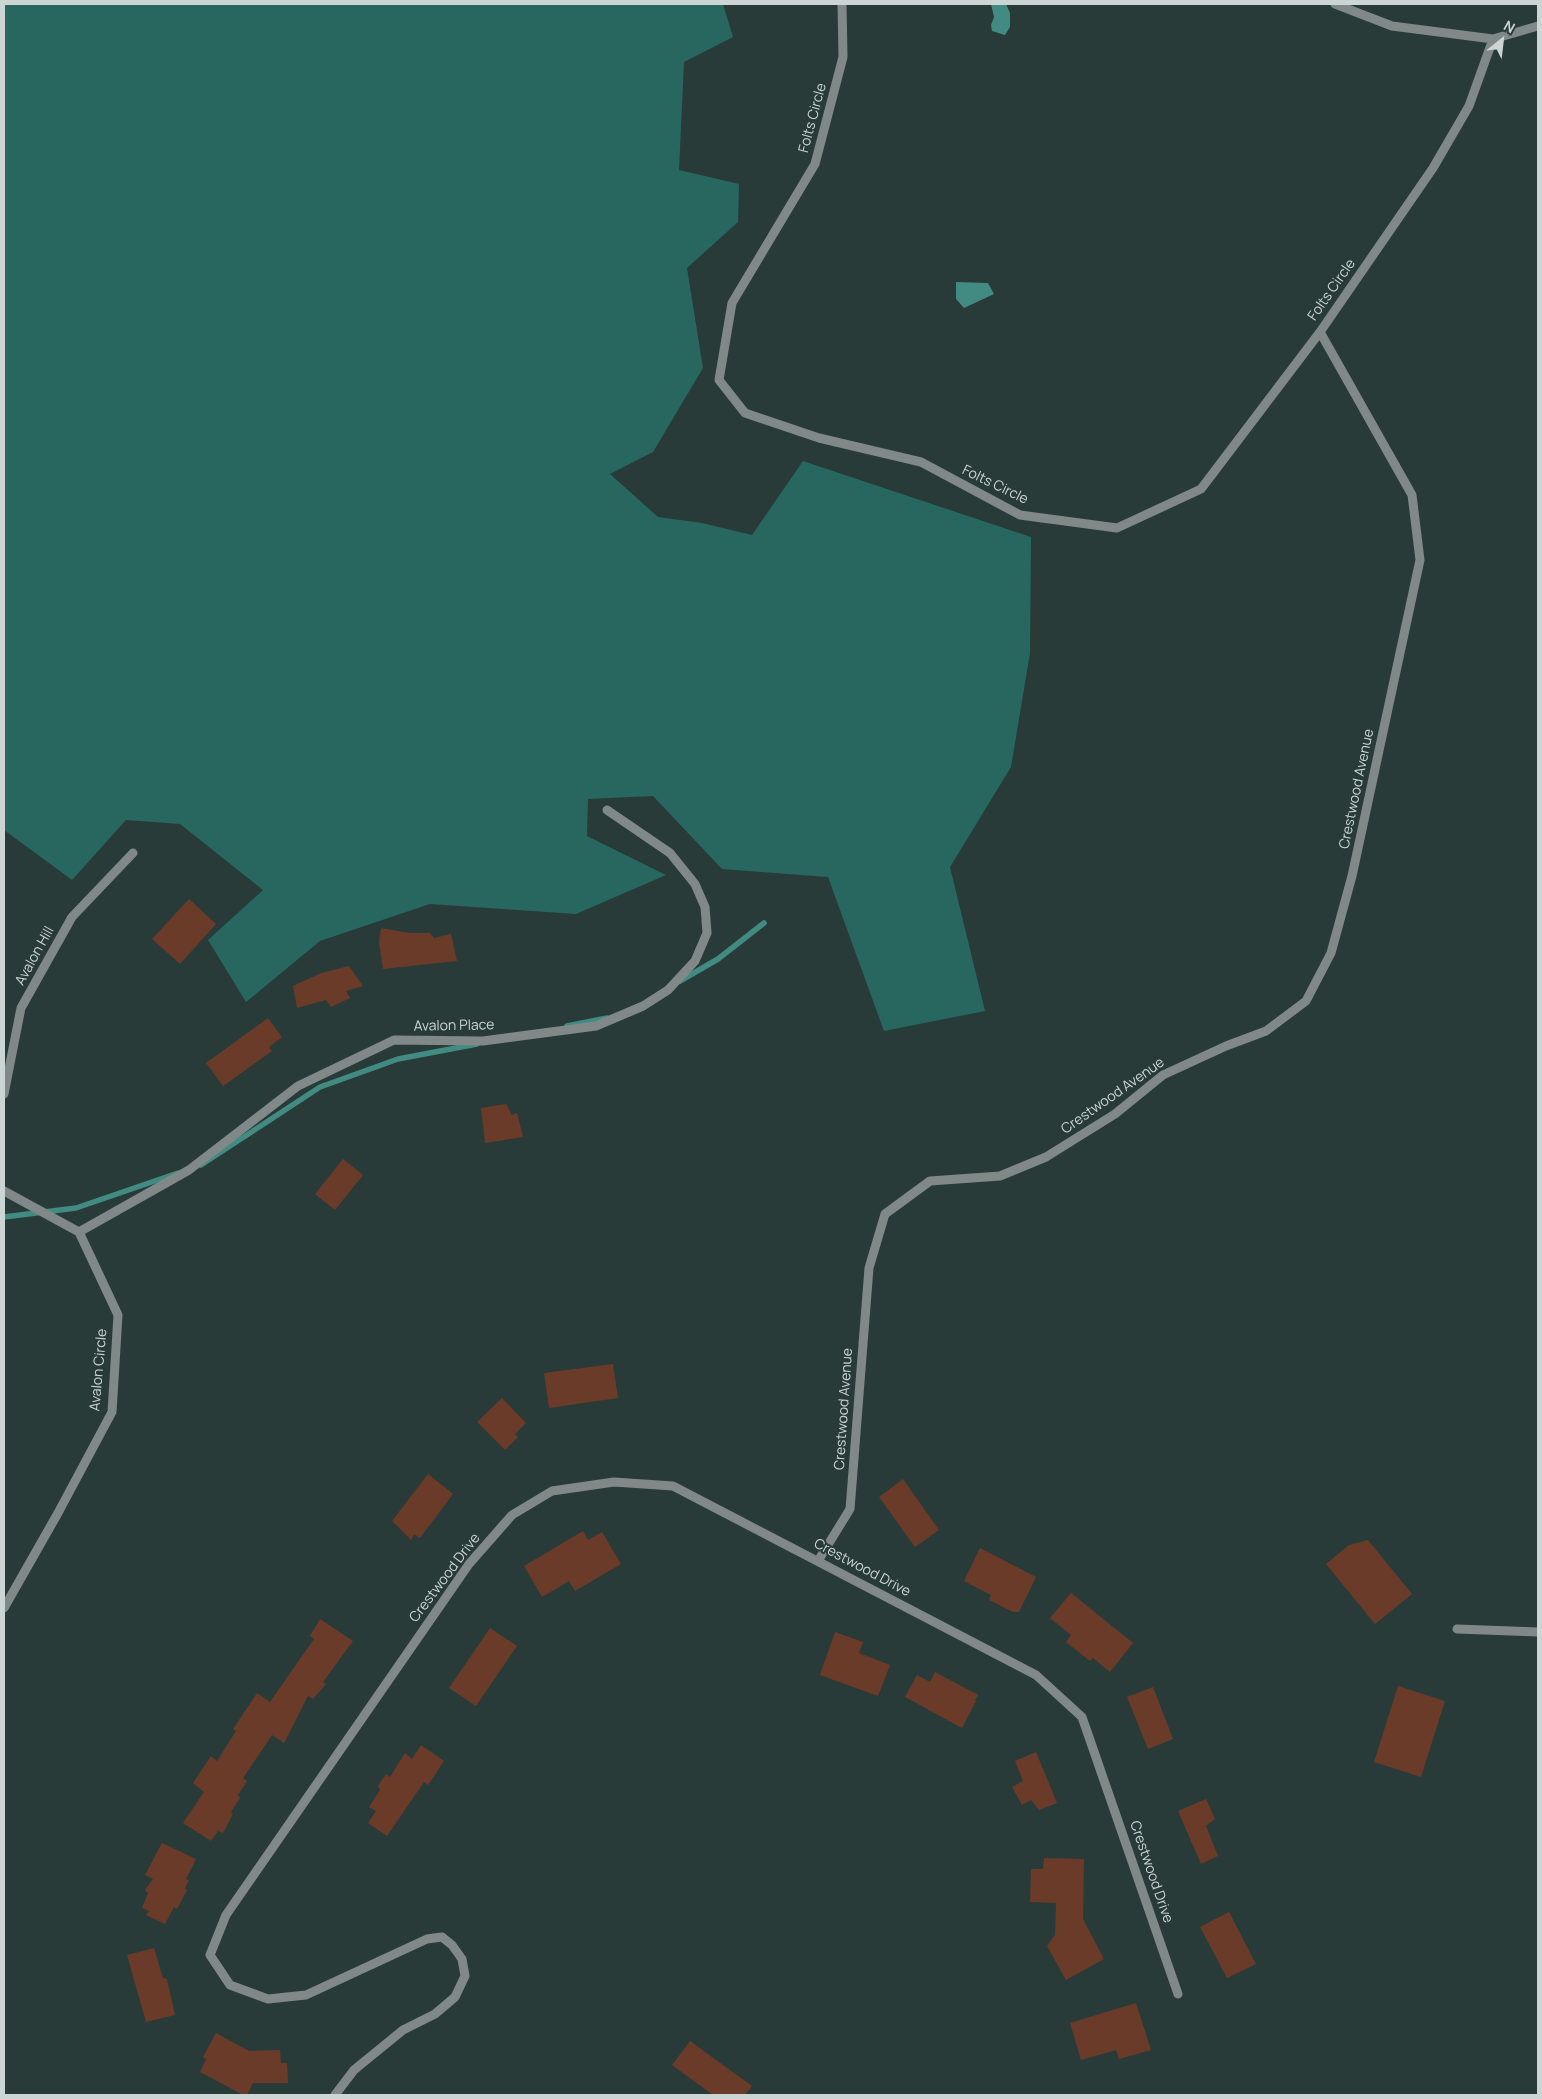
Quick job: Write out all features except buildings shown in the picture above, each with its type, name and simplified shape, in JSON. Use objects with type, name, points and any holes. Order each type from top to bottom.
[{"type":"street","name":"Folts Circle","points":[[842,4],[843,57],[815,164],[732,303],[719,380],[746,413],[819,438],[921,462],[1020,515],[1117,528],[1200,489],[1320,332],[1433,168],[1469,106],[1493,39]]},
{"type":"street","points":[[1335,4],[1392,26],[1493,39],[1538,26]]},
{"type":"street","name":"Crestwood Avenue","points":[[818,1561],[850,1509],[869,1268],[885,1214],[930,1181],[1000,1176],[1046,1157],[1115,1114],[1163,1075],[1226,1046],[1266,1031],[1306,1001],[1331,953],[1352,876],[1420,560],[1412,495],[1320,332]]},
{"type":"street","name":"Avalon Place","points":[[79,1232],[189,1170],[298,1086],[394,1040],[483,1042],[596,1026],[642,1006],[668,990],[695,961],[707,933],[705,907],[695,884],[670,853],[607,810]]},
{"type":"street","name":"Avalon Hill","points":[[4,1094],[21,1008],[72,917],[133,853]]},
{"type":"street","points":[[4,1191],[79,1232]]},
{"type":"street","name":"Avalon Circle","points":[[4,1608],[112,1412],[118,1315],[79,1232]]},
{"type":"street","name":"Crestwood Drive","points":[[335,2095],[354,2070],[403,2030],[435,2014],[455,1997],[465,1976],[462,1959],[452,1945],[442,1938],[426,1939],[306,1995],[268,1999],[230,1985],[210,1955],[226,1915],[469,1564],[512,1515],[552,1490],[614,1482],[674,1486],[1036,1675],[1082,1717],[1178,1994]]},
{"type":"street","points":[[1457,1629],[1538,1632]]},
{"type":"shaded area","points":[[4,4],[723,4],[733,37],[684,62],[679,170],[739,184],[738,222],[687,268],[703,368],[653,452],[610,474],[658,517],[702,523],[752,535],[803,461],[1031,537],[1030,653],[1011,767],[950,867],[985,1011],[884,1031],[828,877],[722,869],[653,796],[588,799],[587,836],[666,875],[576,914],[430,904],[320,941],[246,1002],[208,940],[263,890],[180,824],[126,820],[72,880],[4,830]]},
{"type":"shaded area","points":[[991,4],[1006,4],[1010,13],[1010,27],[1005,35],[992,31],[991,25],[994,17]]},
{"type":"shaded area","points":[[956,282],[988,283],[994,294],[964,308],[956,299]]},
{"type":"waterway","points":[[680,981],[718,959],[764,923]]},
{"type":"waterway","points":[[567,1026],[607,1018]]},
{"type":"waterway","points":[[201,1165],[320,1087],[398,1059],[477,1044]]},
{"type":"waterway","points":[[4,1217],[76,1208],[178,1173]]}]
